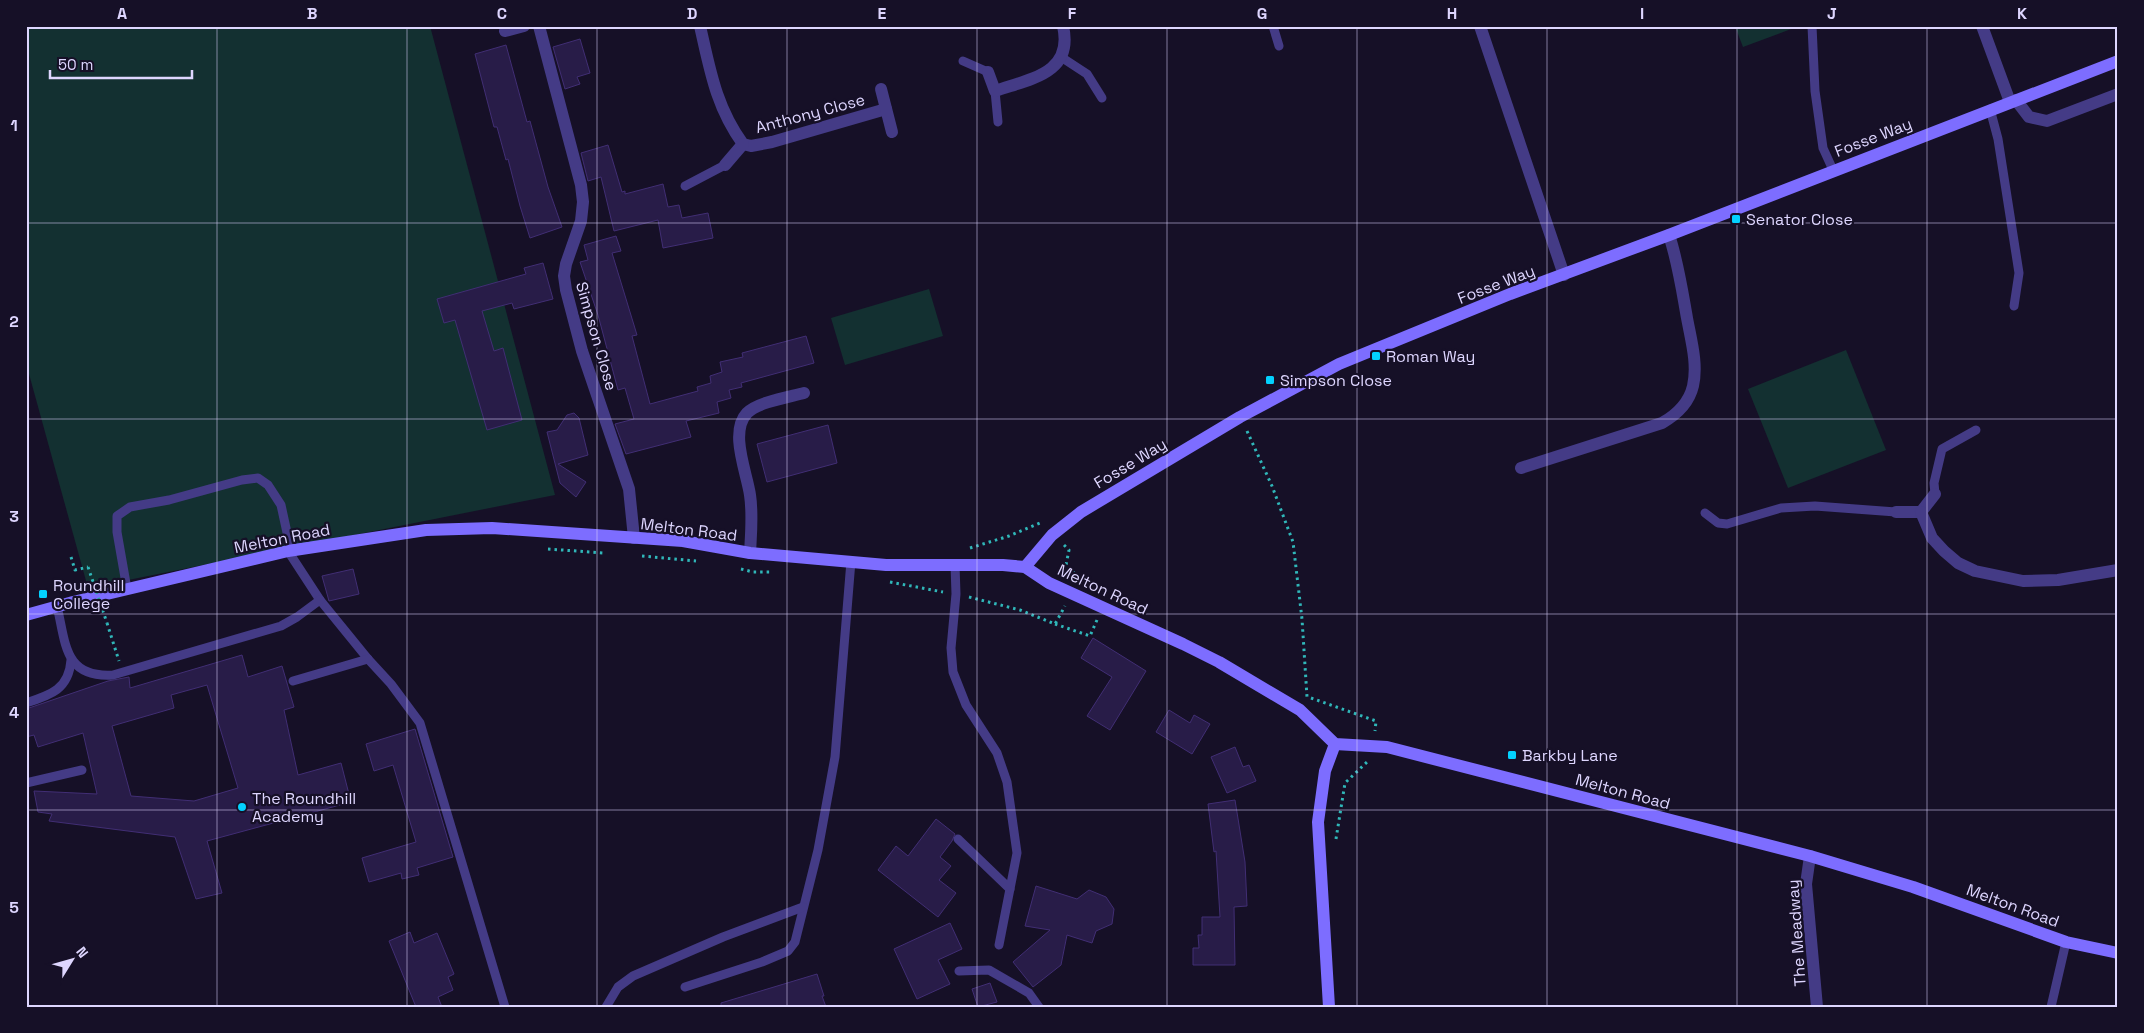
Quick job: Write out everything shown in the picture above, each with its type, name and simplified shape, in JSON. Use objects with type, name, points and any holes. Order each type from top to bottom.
[{"type":"street","points":[[505,31],[524,26]]},
{"type":"street","name":"Simpson Close","points":[[539,26],[582,185],[581,221],[566,264],[566,290],[588,368],[626,480],[632,510],[634,538]]},
{"type":"street","name":"Anthony Close","points":[[700,26],[712,80],[720,105],[730,126],[743,144],[752,146],[772,142],[886,109]]},
{"type":"street","points":[[988,72],[995,92],[1045,74],[1057,66],[1065,47],[1063,26]]},
{"type":"street","points":[[1480,26],[1564,275]]},
{"type":"street","points":[[1982,26],[2013,101],[2029,118],[2047,121],[2118,94]]},
{"type":"street","name":"Fosse Way","points":[[1025,567],[1052,535],[1080,512],[1240,417],[1339,364],[1510,294],[1669,235],[2118,61]]},
{"type":"street","name":"Anthony Close","points":[[881,89],[892,132]]},
{"type":"street","name":"Anthony Close","points":[[725,165],[743,144]]},
{"type":"street","points":[[1521,468],[1662,423],[1676,415],[1686,403],[1693,387],[1695,365],[1676,254],[1669,235]]},
{"type":"street","points":[[750,553],[750,495],[740,451],[739,428],[747,414],[762,405],[804,393]]},
{"type":"street","points":[[1921,512],[1935,494]]},
{"type":"street","points":[[1896,512],[1921,512]]},
{"type":"street","points":[[1921,512],[1932,538],[1958,564],[1975,571],[2023,581],[2058,580],[2118,570]]},
{"type":"street","name":"Melton Road","points":[[26,615],[290,551],[426,530],[492,528],[683,541],[750,553],[886,565],[1025,567],[1049,583],[1219,662],[1300,710],[1335,744],[1387,747],[1810,856],[1913,887],[2066,942],[2118,953]]},
{"type":"street","points":[[1329,1007],[1318,822],[1326,771],[1335,744]]},
{"type":"street","name":"The Meadway","points":[[1810,856],[1806,884],[1817,1007]]},
{"type":"lane","points":[[1273,26],[1279,46]]},
{"type":"lane","points":[[1812,26],[1815,91],[1823,148],[1833,170]]},
{"type":"lane","points":[[1061,57],[1087,74],[1102,98]]},
{"type":"lane","points":[[964,61],[988,72]]},
{"type":"lane","points":[[995,92],[998,122]]},
{"type":"lane","points":[[1990,109],[1998,140],[2019,273],[2014,306]]},
{"type":"lane","points":[[685,186],[725,165]]},
{"type":"lane","points":[[1935,494],[1934,483],[1942,449],[1976,430]]},
{"type":"lane","points":[[127,589],[116,516],[130,507],[169,500],[242,480],[258,478],[268,485],[281,505],[290,551],[320,600],[420,723],[505,1007]]},
{"type":"lane","points":[[1705,513],[1718,523],[1727,524],[1781,508],[1815,506],[1896,512]]},
{"type":"lane","points":[[685,987],[762,962],[788,951],[795,942],[818,850],[835,757],[851,561]]},
{"type":"lane","points":[[956,565],[956,594],[951,648],[952,672],[966,705],[997,753],[1007,782],[1017,853],[999,945]]},
{"type":"lane","points":[[71,660],[86,672],[98,676],[113,675],[281,626],[320,600]]},
{"type":"lane","points":[[26,703],[52,694],[60,688],[70,671],[71,660],[57,606]]},
{"type":"lane","points":[[293,681],[368,659]]},
{"type":"lane","points":[[26,783],[82,770]]},
{"type":"lane","points":[[958,839],[1010,889]]},
{"type":"lane","points":[[606,1007],[618,987],[633,976],[723,937],[803,907]]},
{"type":"lane","points":[[2051,1007],[2066,942]]},
{"type":"lane","points":[[959,971],[989,970],[1029,993],[1039,1007]]},
{"type":"path","points":[[1240,417],[1272,486],[1293,542],[1302,619],[1306,696],[1310,703]]},
{"type":"path","points":[[968,548],[1009,536],[1040,522]]},
{"type":"path","points":[[539,549],[605,553]]},
{"type":"path","points":[[633,555],[698,561]]},
{"type":"path","points":[[71,557],[75,570],[88,567],[114,642]]},
{"type":"path","points":[[1055,624],[1072,594],[1082,582],[1066,565]]},
{"type":"path","points":[[734,568],[753,572],[772,572]]},
{"type":"path","points":[[882,580],[956,594],[1020,610],[1090,636],[1102,607]]},
{"type":"path","points":[[95,607],[104,604]]},
{"type":"path","points":[[1306,696],[1376,721],[1374,735]]},
{"type":"path","points":[[1336,840],[1345,783],[1371,759]]},
{"type":"green space","points":[[26,26],[430,26],[555,495],[88,588],[26,363]]},
{"type":"green space","points":[[1735,26],[1799,26],[1743,47]]},
{"type":"green space","points":[[929,289],[943,336],[845,365],[831,318]]},
{"type":"green space","points":[[1846,350],[1886,450],[1788,488],[1748,389]]},
{"type":"building","points":[[580,39],[590,73],[577,77],[580,84],[565,89],[553,47]]},
{"type":"building","points":[[506,45],[527,122],[530,121],[548,187],[562,227],[530,238],[508,159],[506,160],[497,127],[494,127],[475,54]]},
{"type":"building","points":[[608,145],[622,192],[625,191],[625,194],[663,184],[668,207],[679,205],[682,218],[708,213],[713,238],[663,248],[658,220],[614,231],[601,177],[588,181],[581,153]]},
{"type":"building","points":[[616,236],[621,251],[612,253],[637,335],[632,336],[650,404],[698,391],[697,387],[711,383],[710,376],[722,372],[720,362],[743,357],[742,353],[806,336],[814,363],[741,383],[742,387],[729,390],[731,398],[717,402],[719,413],[686,421],[691,437],[626,454],[615,424],[634,419],[625,388],[618,390],[598,315],[580,262],[588,260],[584,245]]},
{"type":"building","points":[[543,263],[553,299],[514,309],[512,303],[482,311],[494,351],[503,348],[522,420],[487,430],[455,320],[444,323],[437,299],[526,274],[524,268]]},
{"type":"building","points":[[574,413],[579,418],[588,455],[558,464],[586,482],[576,497],[560,483],[547,432],[557,430],[567,415]]},
{"type":"building","points":[[828,425],[837,463],[767,482],[757,444]]},
{"type":"building","points":[[353,569],[359,594],[329,601],[322,576]]},
{"type":"building","points":[[1093,638],[1146,671],[1110,730],[1087,716],[1112,677],[1081,658]]},
{"type":"building","points":[[242,655],[248,677],[282,666],[294,707],[284,710],[298,775],[341,763],[351,802],[207,841],[222,893],[196,899],[175,837],[49,821],[52,814],[38,812],[34,791],[97,794],[83,733],[38,747],[34,735],[26,737],[26,709],[108,681],[129,677],[130,688]],"holes":[[[207,685],[238,788],[194,801],[131,796],[112,726],[174,708],[171,695]]]},
{"type":"building","points":[[1169,710],[1190,723],[1194,715],[1210,724],[1192,754],[1156,732]]},
{"type":"building","points":[[415,729],[453,857],[417,868],[419,875],[402,879],[401,873],[369,882],[362,858],[416,842],[393,765],[374,771],[366,744]]},
{"type":"building","points":[[1235,747],[1243,767],[1249,765],[1256,781],[1227,793],[1211,757]]},
{"type":"building","points":[[1235,800],[1245,862],[1247,906],[1234,907],[1235,965],[1193,965],[1193,948],[1199,948],[1198,935],[1202,935],[1202,917],[1220,917],[1216,851],[1214,852],[1208,804]]},
{"type":"building","points":[[936,819],[955,834],[940,857],[951,866],[939,880],[956,893],[938,917],[878,870],[896,846],[908,856]]},
{"type":"building","points":[[1036,886],[1077,899],[1089,890],[1106,897],[1114,909],[1112,924],[1096,931],[1092,943],[1067,935],[1061,965],[1033,987],[1013,962],[1050,930],[1025,926]]},
{"type":"building","points":[[950,923],[962,949],[938,960],[950,984],[917,999],[894,949]]},
{"type":"building","points":[[410,932],[414,943],[437,933],[454,974],[448,977],[453,990],[438,997],[442,1007],[416,1007],[389,941]]},
{"type":"building","points":[[817,974],[826,1007],[721,1007],[721,1003]]},
{"type":"building","points":[[990,983],[997,1002],[978,1007],[972,989]]},
{"type":"place","name":"Senator Close","points":[[1736,219]]},
{"type":"place","name":"Roman Way","points":[[1376,356]]},
{"type":"place","name":"Simpson Close","points":[[1270,380]]},
{"type":"place","name":"Roundhill College","points":[[43,594]]},
{"type":"place","name":"Barkby Lane","points":[[1512,755]]},
{"type":"place","name":"The Roundhill Academy","points":[[242,807]]}]
